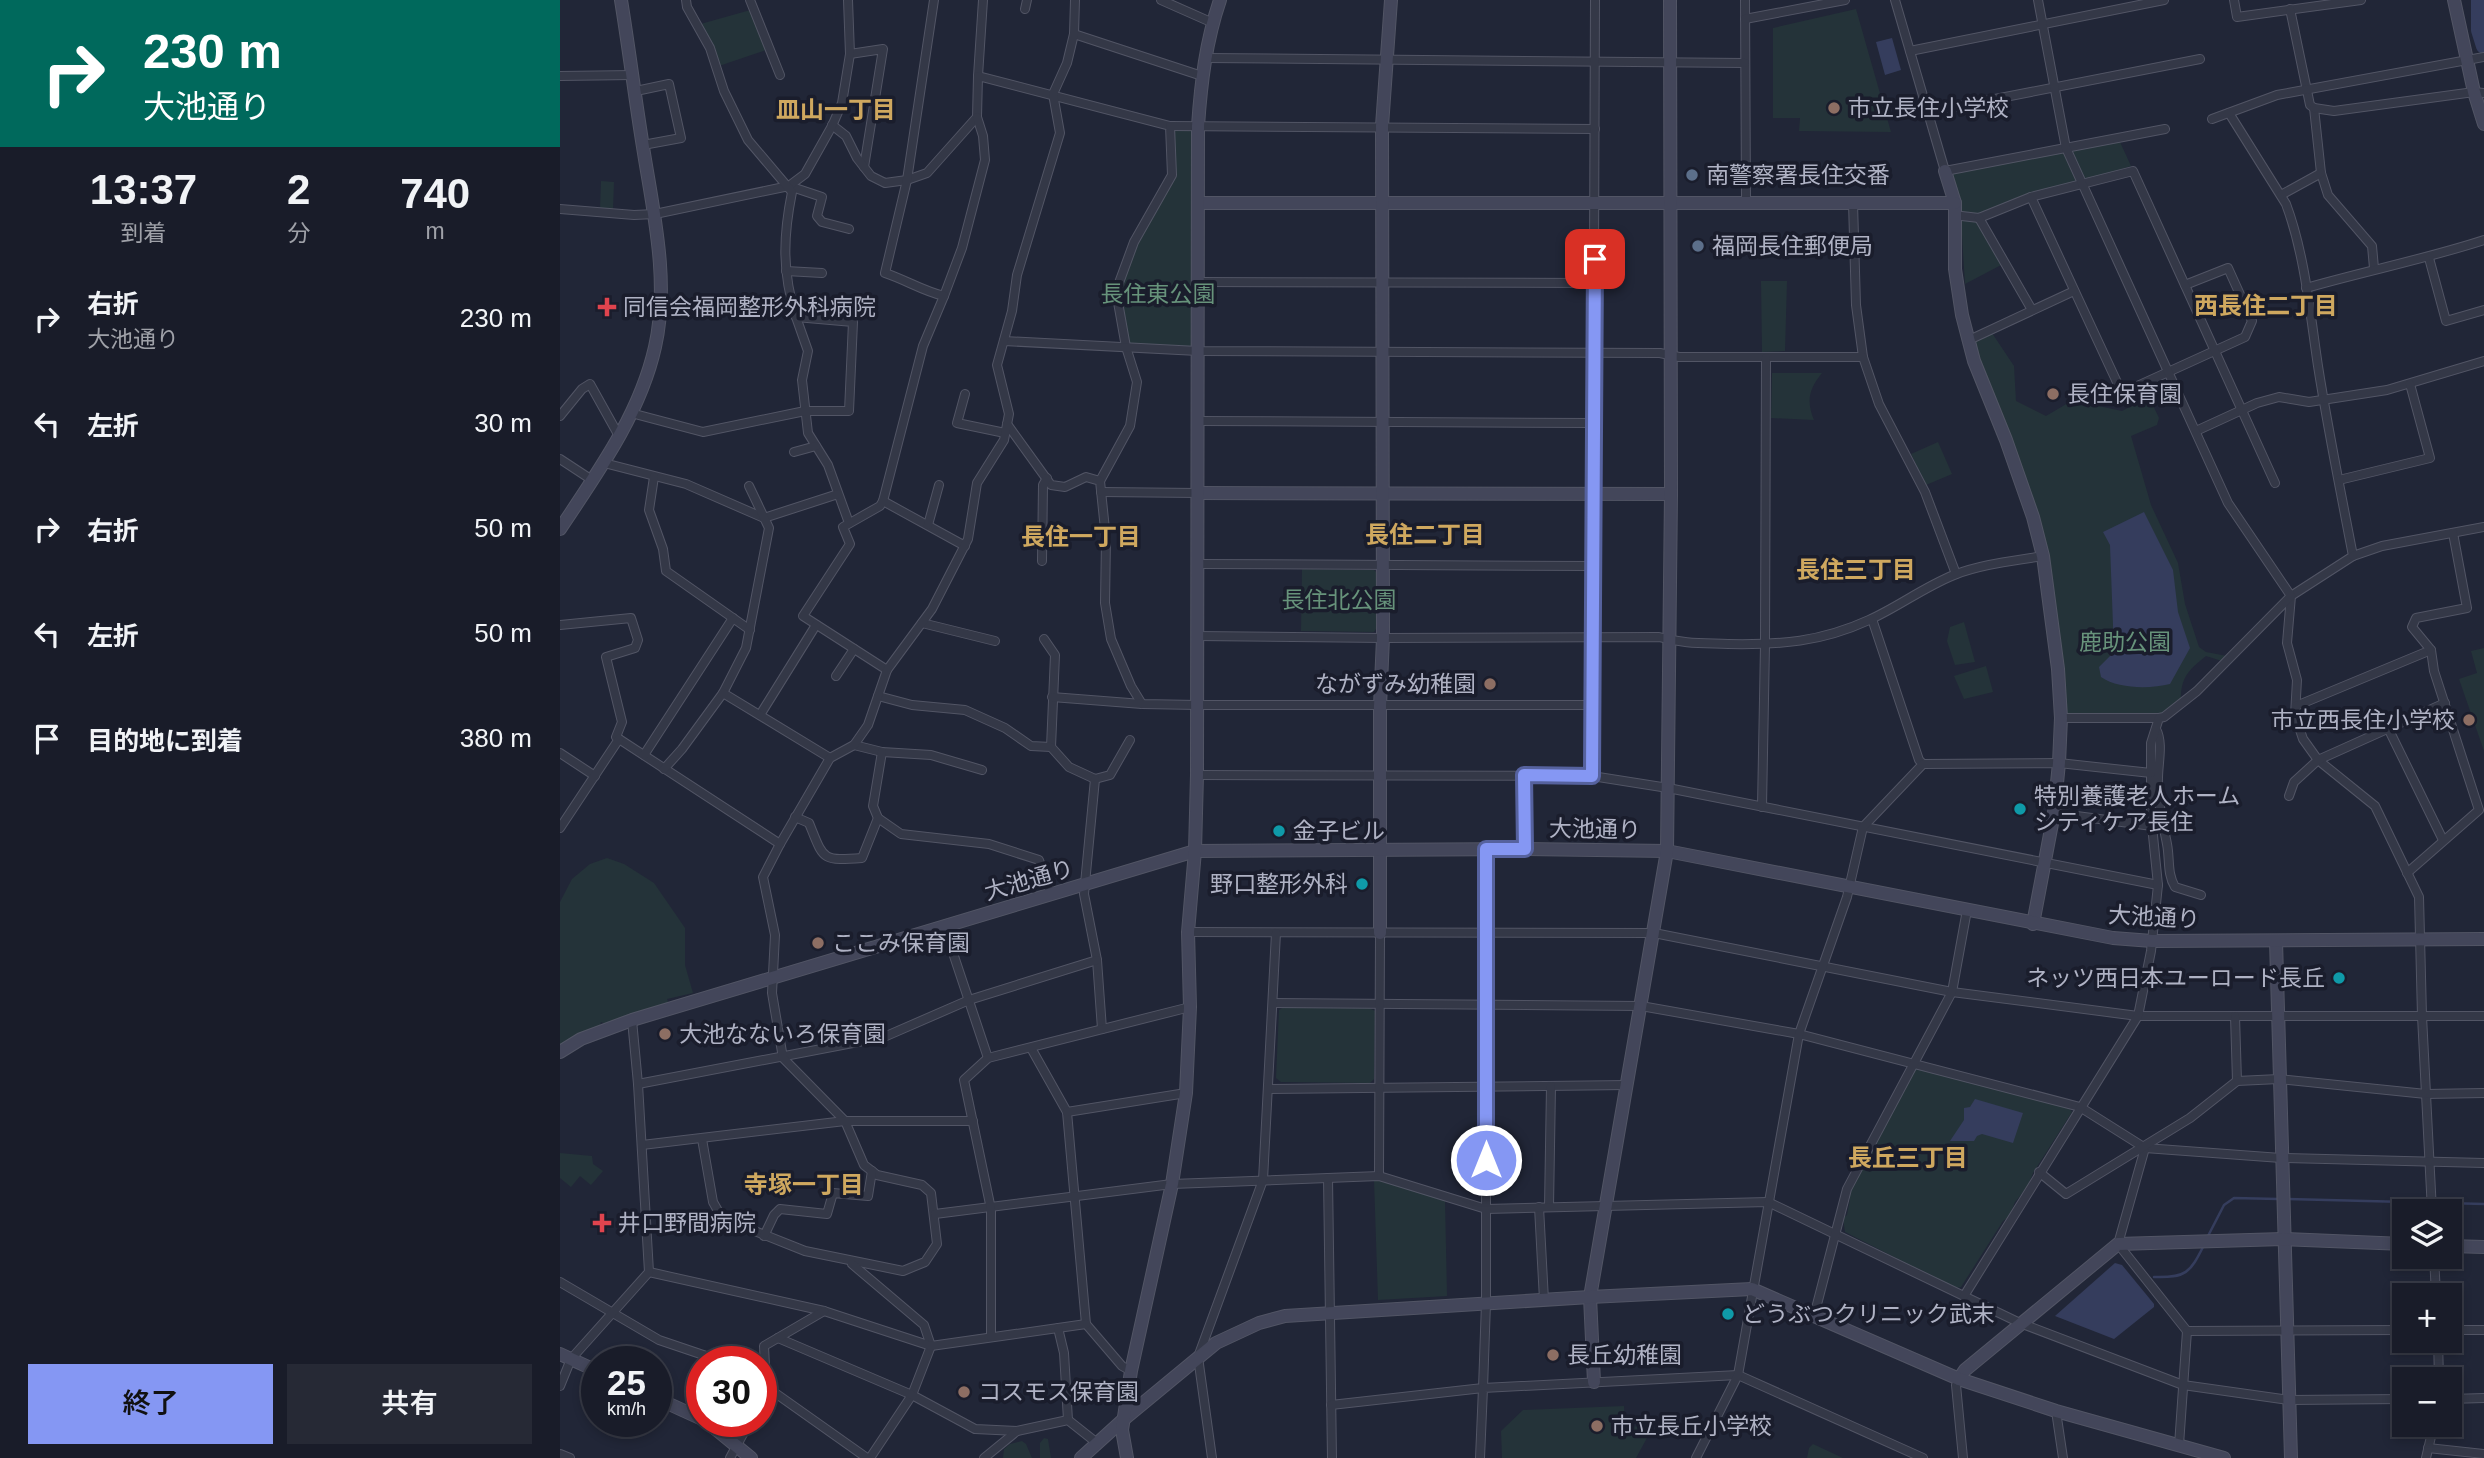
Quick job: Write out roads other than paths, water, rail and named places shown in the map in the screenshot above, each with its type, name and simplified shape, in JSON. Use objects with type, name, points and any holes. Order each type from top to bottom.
[{"type":"street","points":[[560,529],[604,463],[631,413],[646,378],[658,331],[659,275],[655,214],[621,0]]},
{"type":"street","points":[[686,0],[687,7],[710,48],[724,91],[748,140],[792,192],[783,251],[788,293],[808,351],[802,380],[808,433],[828,465],[849,523]]},
{"type":"street","points":[[750,0],[780,75]]},
{"type":"street","points":[[560,209],[634,215],[655,214],[789,186],[806,174],[842,103],[850,54],[848,0]]},
{"type":"street","points":[[934,0],[907,180],[885,273],[905,280],[923,291],[944,296]]},
{"type":"street","points":[[887,670],[803,616],[850,544],[843,527],[880,506],[883,501],[923,346],[962,248],[985,160],[983,136],[977,117],[982,0]]},
{"type":"street","points":[[702,1139],[713,1202],[722,1218],[805,1251],[903,1271],[925,1262],[937,1244],[932,1193],[922,1185],[877,1175],[864,1165],[845,1121],[783,1058],[772,993],[775,934],[764,877],[830,758],[854,745],[868,725],[887,670],[932,609],[968,539],[977,483],[1004,440],[1009,414],[997,365],[1012,310],[1017,275],[1059,133],[1053,94],[1067,63],[1074,34],[1074,0]]},
{"type":"street","points":[[1161,0],[1213,23]]},
{"type":"street","points":[[1127,1458],[1123,1435],[1131,1371],[1172,1184],[1186,1093],[1190,1007],[1188,932],[1195,852],[1197,775],[1198,126],[1205,58],[1220,0]]},
{"type":"street","points":[[1378,1176],[1380,706],[1383,638],[1382,126],[1391,0]]},
{"type":"street","points":[[1592,776],[1595,0]]},
{"type":"street","points":[[1594,1382],[1590,1297],[1667,851],[1671,494],[1670,0]]},
{"type":"street","points":[[1745,0],[1746,202]]},
{"type":"street","points":[[1745,19],[1845,0]]},
{"type":"street","points":[[1895,0],[1954,209],[1955,269],[1974,361],[2033,517],[2043,556],[2058,669],[2061,718],[2054,813],[2033,924]]},
{"type":"street","points":[[2038,0],[2066,148],[2228,503],[2291,596],[2287,643],[2297,680],[2295,715],[2303,739],[2318,760],[2375,806],[2418,897],[2432,1199]]},
{"type":"street","points":[[1910,51],[2164,0]]},
{"type":"street","points":[[2234,0],[2237,17],[2361,0]]},
{"type":"street","points":[[2454,0],[2477,59],[2484,124]]},
{"type":"street","points":[[2290,9],[2310,104],[2314,108],[2321,173],[2328,195],[2372,246],[2374,268]]},
{"type":"street","points":[[1074,34],[1202,76]]},
{"type":"street","points":[[850,54],[883,49],[864,167]]},
{"type":"street","points":[[1205,58],[1745,63]]},
{"type":"street","points":[[1928,112],[2200,59]]},
{"type":"street","points":[[2212,119],[2277,95],[2477,59]]},
{"type":"street","points":[[560,76],[633,75]]},
{"type":"street","points":[[978,76],[1170,126],[1595,129]]},
{"type":"street","points":[[636,90],[669,84],[681,138],[643,145]]},
{"type":"street","points":[[2314,108],[2334,111],[2479,93]]},
{"type":"street","points":[[2229,113],[2281,195],[2292,218],[2353,556]]},
{"type":"street","points":[[832,125],[846,136],[871,176],[885,183],[907,180],[927,173],[977,117]]},
{"type":"street","points":[[1142,704],[1131,686],[1111,639],[1105,603],[1106,539],[1100,481],[1130,426],[1137,382],[1126,347],[1116,291],[1134,242],[1172,175],[1170,126]]},
{"type":"street","points":[[1945,171],[2165,129]]},
{"type":"street","points":[[1979,218],[2031,197],[2133,171],[2274,482]]},
{"type":"street","points":[[2281,195],[2321,173]]},
{"type":"street","points":[[789,186],[822,197],[817,216],[822,222],[849,229]]},
{"type":"street","points":[[2031,197],[2122,393],[2245,337],[2252,321],[2228,268],[2185,285]]},
{"type":"street","points":[[1198,203],[1746,202],[1853,203],[1954,209],[1979,218],[2032,310]]},
{"type":"street","points":[[1853,203],[1856,305],[1863,357],[1879,404],[1926,492],[1956,574]]},
{"type":"street","points":[[2306,288],[2374,268],[2429,258],[2484,240]]},
{"type":"street","points":[[2429,258],[2446,321],[2484,310]]},
{"type":"street","points":[[786,271],[822,272]]},
{"type":"street","points":[[1199,282],[1594,283]]},
{"type":"street","points":[[1969,340],[2074,291]]},
{"type":"street","points":[[631,413],[703,432],[805,411],[849,411],[853,323],[796,317]]},
{"type":"street","points":[[1004,341],[1198,351],[1863,357]]},
{"type":"street","points":[[1762,807],[1766,358]]},
{"type":"street","points":[[2196,431],[2257,403],[2279,397],[2309,402],[2387,390],[2484,361]]},
{"type":"street","points":[[560,416],[582,389],[590,384],[619,436]]},
{"type":"street","points":[[2339,481],[2430,458],[2410,384]]},
{"type":"street","points":[[965,394],[957,423],[1006,428],[1051,485],[1065,487],[1086,477],[1100,481]]},
{"type":"street","points":[[1198,421],[1594,423]]},
{"type":"street","points":[[794,452],[816,446]]},
{"type":"street","points":[[560,459],[592,480]]},
{"type":"street","points":[[604,463],[686,484],[764,518],[838,494]]},
{"type":"street","points":[[654,477],[649,510],[663,548],[666,571],[750,630]]},
{"type":"street","points":[[1042,561],[1043,485],[1047,478]]},
{"type":"street","points":[[928,525],[939,485]]},
{"type":"street","points":[[664,769],[723,693],[746,648],[769,528],[749,486]]},
{"type":"street","points":[[1101,492],[1671,494]]},
{"type":"street","points":[[883,501],[965,546]]},
{"type":"street","points":[[1964,1296],[2138,1016],[2152,941],[2158,885],[2152,827],[2151,743],[2160,718],[2197,691],[2291,596],[2353,556],[2382,547],[2484,527]]},
{"type":"street","points":[[2407,873],[2443,840],[2482,810],[2434,671],[2431,650],[2412,626],[2416,618],[2467,608],[2453,533]]},
{"type":"street","points":[[1196,636],[1659,636],[1676,643],[1765,645],[1807,641],[1836,634],[1872,619],[1924,588],[1956,574],[2043,556]]},
{"type":"street","points":[[1198,564],[1593,566]]},
{"type":"street","points":[[560,625],[631,618],[638,640],[635,648],[606,657],[622,722],[616,737],[780,844]]},
{"type":"street","points":[[644,755],[733,618]]},
{"type":"street","points":[[1872,619],[1919,760],[1923,764]]},
{"type":"street","points":[[922,623],[995,641]]},
{"type":"street","points":[[760,715],[816,625]]},
{"type":"street","points":[[1044,639],[1055,655],[1051,747],[1069,767],[1095,779],[1111,775],[1130,740]]},
{"type":"street","points":[[836,676],[854,649]]},
{"type":"street","points":[[2296,705],[2431,650]]},
{"type":"street","points":[[723,693],[830,758]]},
{"type":"street","points":[[878,696],[912,705],[965,710],[1004,728],[1031,746],[1051,747]]},
{"type":"street","points":[[1052,697],[1197,705],[1592,705]]},
{"type":"street","points":[[2289,796],[2294,782],[2318,760],[2445,703]]},
{"type":"street","points":[[2061,718],[2160,718]]},
{"type":"street","points":[[2388,728],[2443,840]]},
{"type":"street","points":[[2156,729],[2160,736],[2160,820],[2168,845],[2170,880],[2175,887],[2200,895]]},
{"type":"street","points":[[560,828],[619,739]]},
{"type":"street","points":[[854,745],[882,752],[931,755],[982,770]]},
{"type":"street","points":[[882,752],[873,806],[878,818],[901,834],[989,844],[1039,860],[1051,895]]},
{"type":"street","points":[[560,753],[595,776]]},
{"type":"street","points":[[1696,1458],[1738,1374],[1799,1034],[1849,888],[1863,827],[1923,764],[2059,763],[2151,773]]},
{"type":"street","points":[[1197,775],[1592,776],[1668,788],[2158,885]]},
{"type":"street","points":[[1524,775],[1525,849]]},
{"type":"street","points":[[1095,779],[1084,894],[1097,960],[1102,1029]]},
{"type":"street","points":[[2054,813],[2152,827]]},
{"type":"street","points":[[795,817],[809,823],[821,852],[833,860],[862,858],[878,818]]},
{"type":"street","points":[[1480,1458],[1486,1303],[1486,849]]},
{"type":"street","name":"大池通り","points":[[560,1052],[581,1040],[632,1020],[1195,852],[1486,849],[1667,851],[2113,938],[2152,941],[2484,939]]},
{"type":"street","points":[[1814,1316],[1847,1189],[1952,992],[1967,911]]},
{"type":"street","points":[[944,926],[988,1058]]},
{"type":"street","points":[[1188,932],[1654,933],[1952,992],[2138,1016],[2484,1016]]},
{"type":"street","points":[[1212,1458],[1198,1357],[1263,1180],[1276,933]]},
{"type":"street","points":[[2276,941],[2291,1458]]},
{"type":"street","points":[[638,1084],[884,1037],[969,999],[1097,960]]},
{"type":"street","points":[[1273,1003],[1641,1006],[1799,1034],[2080,1107],[2145,1148],[2281,1158],[2484,1163]]},
{"type":"street","points":[[991,1337],[991,1209],[964,1080],[988,1058],[1190,1007]]},
{"type":"street","points":[[2235,1016],[2237,1080]]},
{"type":"street","points":[[560,1386],[566,1357],[649,1272],[632,1020]]},
{"type":"street","points":[[1031,1048],[1067,1112],[1086,1324],[1122,1366],[1131,1371]]},
{"type":"street","points":[[2039,1172],[2066,1194],[2190,1118],[2237,1080],[2279,1079],[2426,1094],[2484,1093]]},
{"type":"street","points":[[1268,1089],[1627,1085]]},
{"type":"street","points":[[1549,1207],[1550,1086]]},
{"type":"street","points":[[1067,1112],[1186,1093]]},
{"type":"street","points":[[642,1145],[845,1121],[973,1121]]},
{"type":"street","points":[[1963,1458],[1956,1385],[1959,1379],[1965,1370],[2020,1323],[2118,1244],[2145,1148]]},
{"type":"street","points":[[764,1236],[774,1215],[780,1209],[827,1214],[833,1193],[868,1196],[872,1171]]},
{"type":"street","points":[[936,1214],[1172,1184],[1378,1176],[1486,1209],[1768,1202],[2020,1323],[2183,1385],[2289,1400],[2392,1399]]},
{"type":"street","points":[[1328,1178],[1332,1458]]},
{"type":"street","points":[[1539,1207],[1544,1300]]},
{"type":"street","points":[[2118,1244],[2283,1239],[2392,1244]]},
{"type":"street","points":[[2118,1244],[2187,1331],[2179,1445]]},
{"type":"street","points":[[2462,1246],[2484,1247]]},
{"type":"street","points":[[777,1393],[869,1458],[912,1395],[931,1346],[924,1325],[850,1262]]},
{"type":"street","points":[[649,1272],[824,1311],[931,1346],[1086,1324]]},
{"type":"street","points":[[560,1282],[659,1340],[686,1349]]},
{"type":"street","points":[[1081,1458],[1198,1357],[1236,1332],[1285,1316],[1752,1289],[1959,1379],[2056,1411],[2224,1458]]},
{"type":"street","points":[[764,1346],[824,1311]]},
{"type":"street","points":[[1058,1328],[1064,1353],[1068,1420],[1097,1443]]},
{"type":"street","points":[[2187,1331],[2392,1330]]},
{"type":"street","points":[[2462,1330],[2484,1330]]},
{"type":"street","points":[[778,1338],[912,1395],[975,1429],[1017,1431],[1068,1420]]},
{"type":"street","points":[[1331,1405],[1483,1388],[1738,1374],[1923,1458]]},
{"type":"street","points":[[2462,1399],[2484,1398]]},
{"type":"street","points":[[2056,1411],[2063,1458]]},
{"type":"street","points":[[984,1458],[1017,1431]]},
{"type":"street","points":[[719,1437],[734,1453],[751,1458]]},
{"type":"street","points":[[734,1453],[742,1437]]},
{"type":"street","points":[[2426,1458],[2431,1437]]},
{"type":"street","points":[[2428,1448],[2484,1454]]},
{"type":"street","points":[[560,1454],[570,1458]]},
{"type":"water","points":[[1892,38],[1901,70],[1885,75],[1876,42]]},
{"type":"water","points":[[2144,512],[2173,570],[2178,612],[2190,648],[2170,684],[2153,687],[2116,684],[2101,677],[2099,667],[2114,652],[2110,545],[2103,532]]},
{"type":"water","points":[[1975,1099],[2023,1113],[2013,1143],[1982,1134],[1974,1141],[1950,1141],[1964,1120],[1964,1108],[1970,1107]]},
{"type":"water","points":[[2115,1263],[2122,1265],[2154,1307],[2114,1339],[2055,1316]]},
{"type":"waterway","points":[[2479,0],[2479,30],[2484,46]]},
{"type":"waterway","points":[[2208,1236],[2224,1205],[2234,1198],[2278,1199]]},
{"type":"waterway","points":[[2288,1199],[2484,1204]]},
{"type":"waterway","points":[[2154,1277],[2186,1272],[2204,1245]]},
{"type":"place","name":"市立長住小学校","points":[[1834,108]]},
{"type":"place","name":"南警察署長住交番","points":[[1692,175]]},
{"type":"place","name":"福岡長住郵便局","points":[[1698,246]]},
{"type":"place","name":"同信会福岡整形外科病院","points":[[607,307]]},
{"type":"place","name":"長住保育園","points":[[2053,394]]},
{"type":"place","name":"ながずみ幼稚園","points":[[1490,684]]},
{"type":"place","name":"市立西長住小学校","points":[[2469,720]]},
{"type":"place","name":"特別養護老人ホーム シティケア長住","points":[[2020,809]]},
{"type":"place","name":"金子ビル","points":[[1279,831]]},
{"type":"place","name":"野口整形外科","points":[[1362,884]]},
{"type":"place","name":"ここみ保育園","points":[[818,943]]},
{"type":"place","name":"ネッツ西日本ユーロード長丘","points":[[2339,978]]},
{"type":"place","name":"大池なないろ保育園","points":[[665,1034]]},
{"type":"place","name":"井口野間病院","points":[[602,1223]]},
{"type":"place","name":"どうぶつクリニック武末","points":[[1728,1314]]},
{"type":"place","name":"長丘幼稚園","points":[[1553,1355]]},
{"type":"place","name":"コスモス保育園","points":[[964,1392]]},
{"type":"place","name":"市立長丘小学校","points":[[1597,1426]]},
{"type":"district","name":"皿山一丁目","points":[[836,109]]},
{"type":"district","name":"西長住二丁目","points":[[2266,305]]},
{"type":"district","name":"長住二丁目","points":[[1425,534]]},
{"type":"district","name":"長住一丁目","points":[[1081,536]]},
{"type":"district","name":"長住三丁目","points":[[1856,569]]},
{"type":"district","name":"長丘三丁目","points":[[1908,1157]]},
{"type":"district","name":"寺塚一丁目","points":[[804,1184]]},
{"type":"park label","name":"長住東公園","points":[[1158,294]]},
{"type":"park label","name":"長住北公園","points":[[1339,600]]},
{"type":"park label","name":"鹿助公園","points":[[2125,642]]}]
